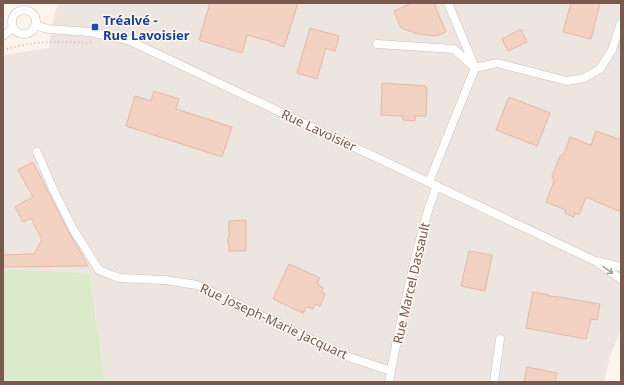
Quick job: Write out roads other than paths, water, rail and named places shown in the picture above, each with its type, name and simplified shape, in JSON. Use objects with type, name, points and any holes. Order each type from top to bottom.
[{"type":"street","points":[[448,3],[475,68]]},
{"type":"street","points":[[26,6],[36,20],[35,25],[34,29],[26,34],[19,33],[14,28],[12,20],[13,16],[26,6]]},
{"type":"street","points":[[475,68],[497,63],[567,80],[584,78],[600,69],[612,50],[621,23]]},
{"type":"street","name":"Rue Lavoisier","points":[[35,25],[48,29],[89,32],[128,40],[595,261],[621,279]]},
{"type":"street","points":[[3,36],[14,28]]},
{"type":"street","points":[[377,44],[454,49],[475,68]]},
{"type":"street","name":"Rue Marcel Dassault","points":[[392,382],[391,371],[412,271],[433,184],[475,68]]},
{"type":"street","name":"Rue Joseph-Marie Jacquart","points":[[37,152],[73,229],[99,270],[119,278],[165,280],[197,285],[349,357],[391,371]]},
{"type":"street","name":"Rue Lavoisier","points":[[595,261],[621,267]]},
{"type":"street","points":[[494,382],[500,339]]},
{"type":"place","name":"Tréalvé - Rue Lavoisier","points":[[95,27]]}]
